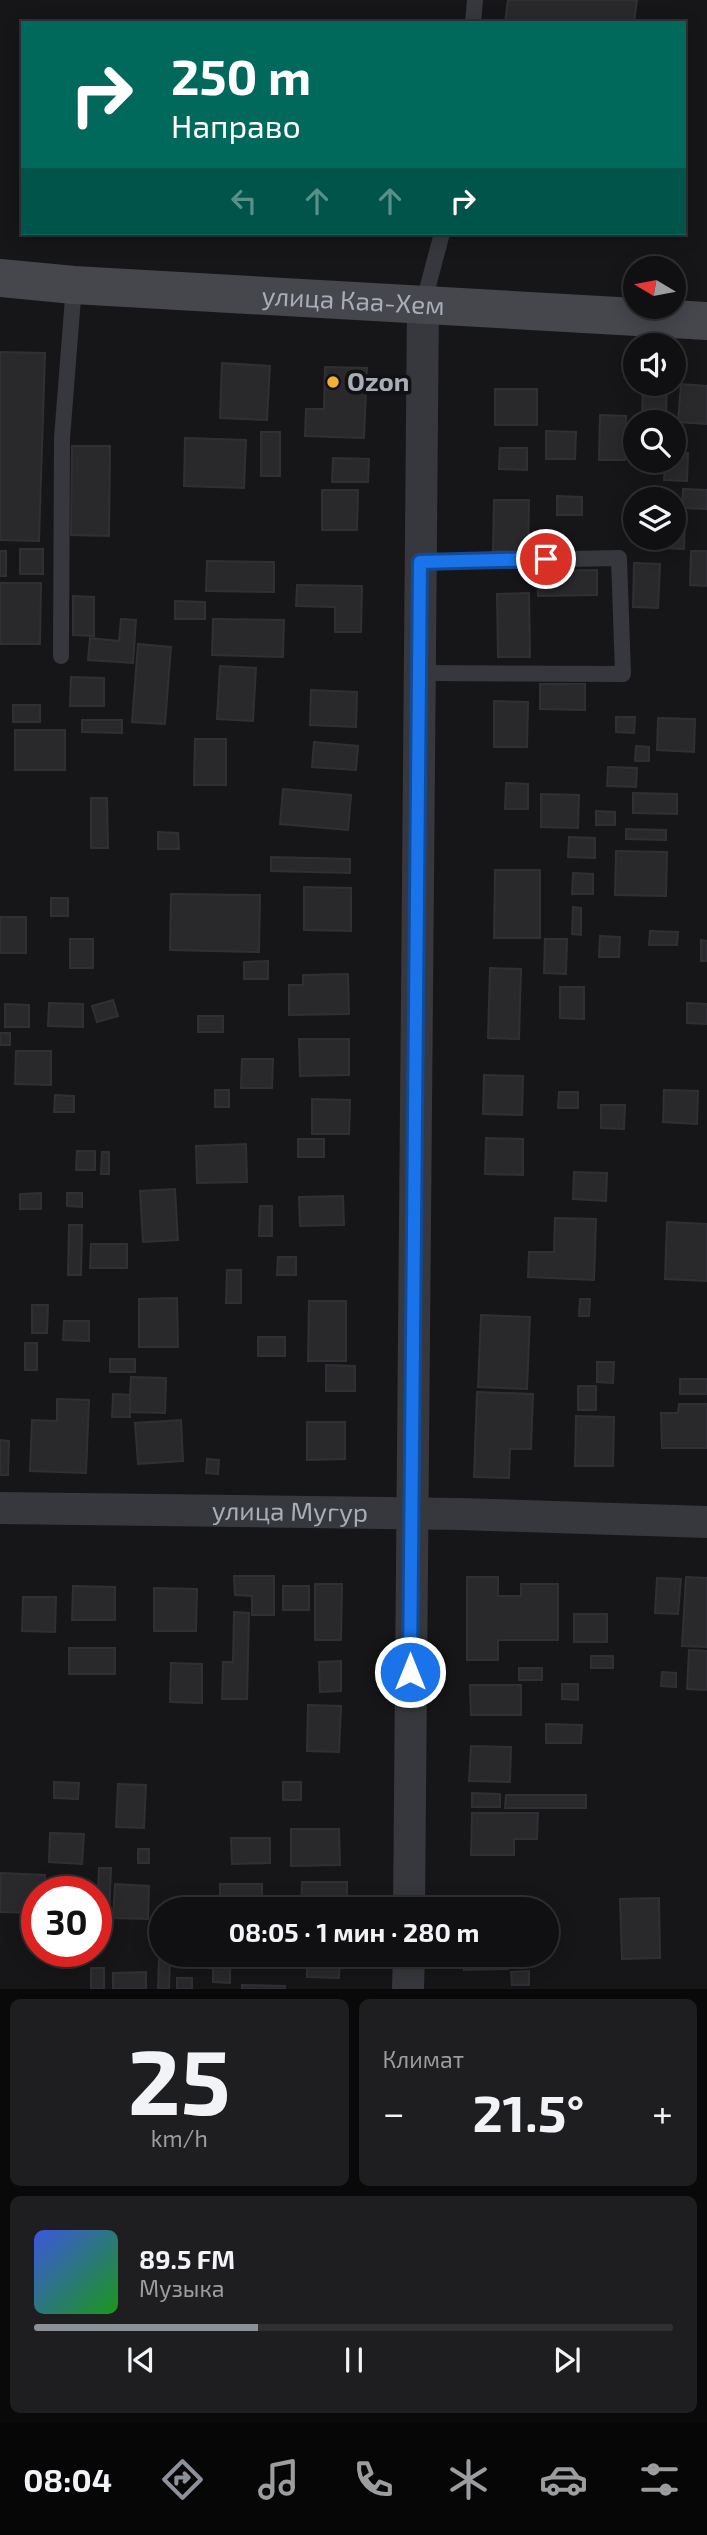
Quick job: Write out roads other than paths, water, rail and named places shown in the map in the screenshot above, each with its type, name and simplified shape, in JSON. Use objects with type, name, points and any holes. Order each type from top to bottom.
[{"type":"street","name":"улица Каа-Хем","points":[[0,278],[74,285],[707,321]]},
{"type":"street","points":[[409,1897],[423,305]]},
{"type":"street","name":"улица Мугур","points":[[0,1508],[411,1513],[707,1522]]},
{"type":"street","points":[[408,1967],[408,1989]]},
{"type":"lane","points":[[473,21],[475,0]]},
{"type":"lane","points":[[423,305],[441,235]]},
{"type":"lane","points":[[61,656],[62,438],[74,285]]},
{"type":"lane","points":[[419,673],[623,674],[619,558],[420,562]]},
{"type":"place","name":"Ozon","points":[[333,382]]}]
